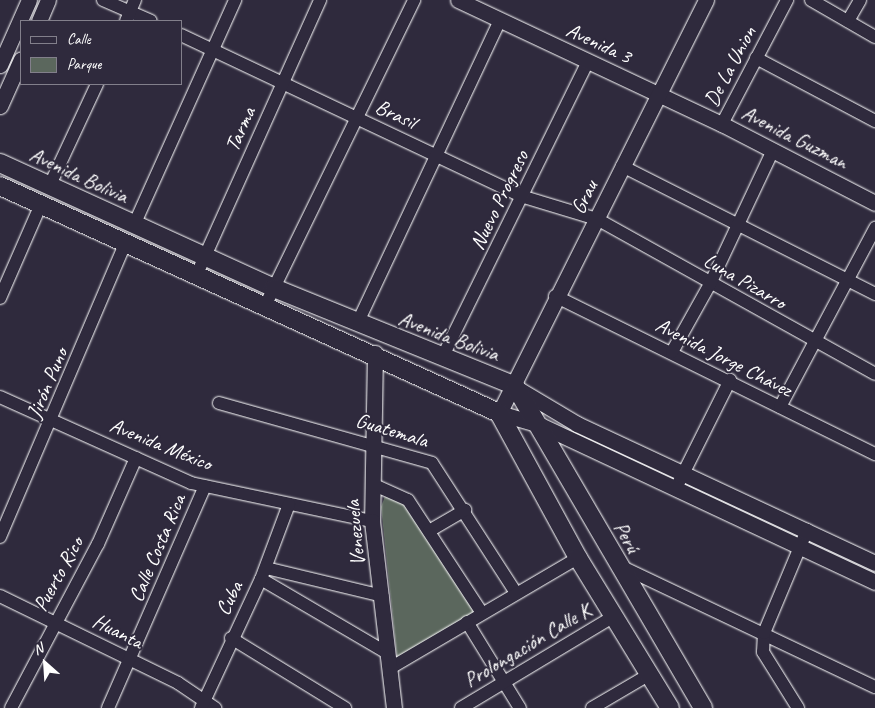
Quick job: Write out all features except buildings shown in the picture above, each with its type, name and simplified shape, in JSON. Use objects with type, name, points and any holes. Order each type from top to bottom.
[{"type":"main road","name":"Avenida Bolivia","points":[[0,163],[49,187],[357,324],[443,356],[515,386]]},
{"type":"main road","name":"Avenida Bolivia","points":[[0,186],[375,353],[499,413]]},
{"type":"main road","name":"Perú","points":[[515,386],[540,425],[616,564],[703,708]]},
{"type":"main road","points":[[499,413],[578,558],[670,708]]},
{"type":"street","points":[[0,63],[29,0]]},
{"type":"street","points":[[39,20],[48,0]]},
{"type":"street","points":[[103,0],[128,17],[145,20]]},
{"type":"street","points":[[128,17],[135,0]]},
{"type":"street","points":[[134,225],[215,50],[235,0]]},
{"type":"street","name":"Tarma","points":[[197,274],[320,0]]},
{"type":"street","points":[[266,304],[414,0]]},
{"type":"street","name":"Avenida 3","points":[[458,0],[722,124]]},
{"type":"street","name":"Grau","points":[[499,413],[515,386],[555,296],[597,219],[657,93],[706,0]]},
{"type":"street","name":"De La Union","points":[[722,124],[787,0]]},
{"type":"street","points":[[811,0],[875,37]]},
{"type":"street","points":[[848,21],[860,0]]},
{"type":"street","points":[[357,324],[500,20]]},
{"type":"street","name":"Brasil","points":[[182,35],[524,197],[597,219]]},
{"type":"street","points":[[756,58],[875,121]]},
{"type":"street","name":"Nuevo Progreso","points":[[443,356],[524,197],[588,60]]},
{"type":"street","points":[[0,106],[20,62]]},
{"type":"street","points":[[49,187],[97,85]]},
{"type":"street","name":"Avenida Guzman","points":[[722,124],[875,203]]},
{"type":"street","points":[[672,352],[710,284],[736,223],[773,150]]},
{"type":"street","points":[[622,166],[875,294]]},
{"type":"street","points":[[0,298],[41,204]]},
{"type":"street","name":"Luna Pizarro","points":[[597,219],[814,343],[875,374]]},
{"type":"street","points":[[780,407],[875,228]]},
{"type":"street","name":"Jirón Puno","points":[[0,537],[54,420],[126,242]]},
{"type":"street","name":"Avenida Jorge Chávez","points":[[555,296],[730,380],[875,454]]},
{"type":"street","name":"Venezuela","points":[[375,353],[371,443],[372,522],[383,596],[394,708]]},
{"type":"street","points":[[676,488],[730,380]]},
{"type":"street","name":"Avenida Bolivia","points":[[515,386],[578,424],[684,471],[875,563]]},
{"type":"street","name":"Avenida México","points":[[0,397],[136,458],[205,486],[372,522]]},
{"type":"street","name":"Guatemala","points":[[219,403],[371,443],[432,463],[465,510],[516,593]]},
{"type":"street","name":"Avenida Bolivia","points":[[499,413],[540,425],[875,582]]},
{"type":"street","name":"Puerto Rico","points":[[11,708],[98,544],[136,458]]},
{"type":"street","points":[[372,484],[405,497],[482,614]]},
{"type":"street","name":"Calle Costa Rica","points":[[108,708],[205,486]]},
{"type":"street","name":"Cuba","points":[[207,706],[231,638],[263,573],[290,504]]},
{"type":"street","points":[[428,531],[465,510]]},
{"type":"street","points":[[798,708],[762,652],[764,633],[807,530]]},
{"type":"street","points":[[263,573],[390,661],[482,614],[578,558]]},
{"type":"street","points":[[616,564],[875,687]]},
{"type":"street","points":[[263,573],[383,596]]},
{"type":"street","name":"Huanta","points":[[0,596],[56,621],[129,660],[207,706]]},
{"type":"street","name":"Prolongación Calle K","points":[[461,708],[614,616]]},
{"type":"street","points":[[467,622],[520,708]]},
{"type":"street","points":[[231,638],[345,708]]},
{"type":"street","points":[[592,708],[650,674]]},
{"type":"green space","points":[[385,496],[409,502],[474,607],[474,614],[401,659],[397,657],[381,507]]}]
